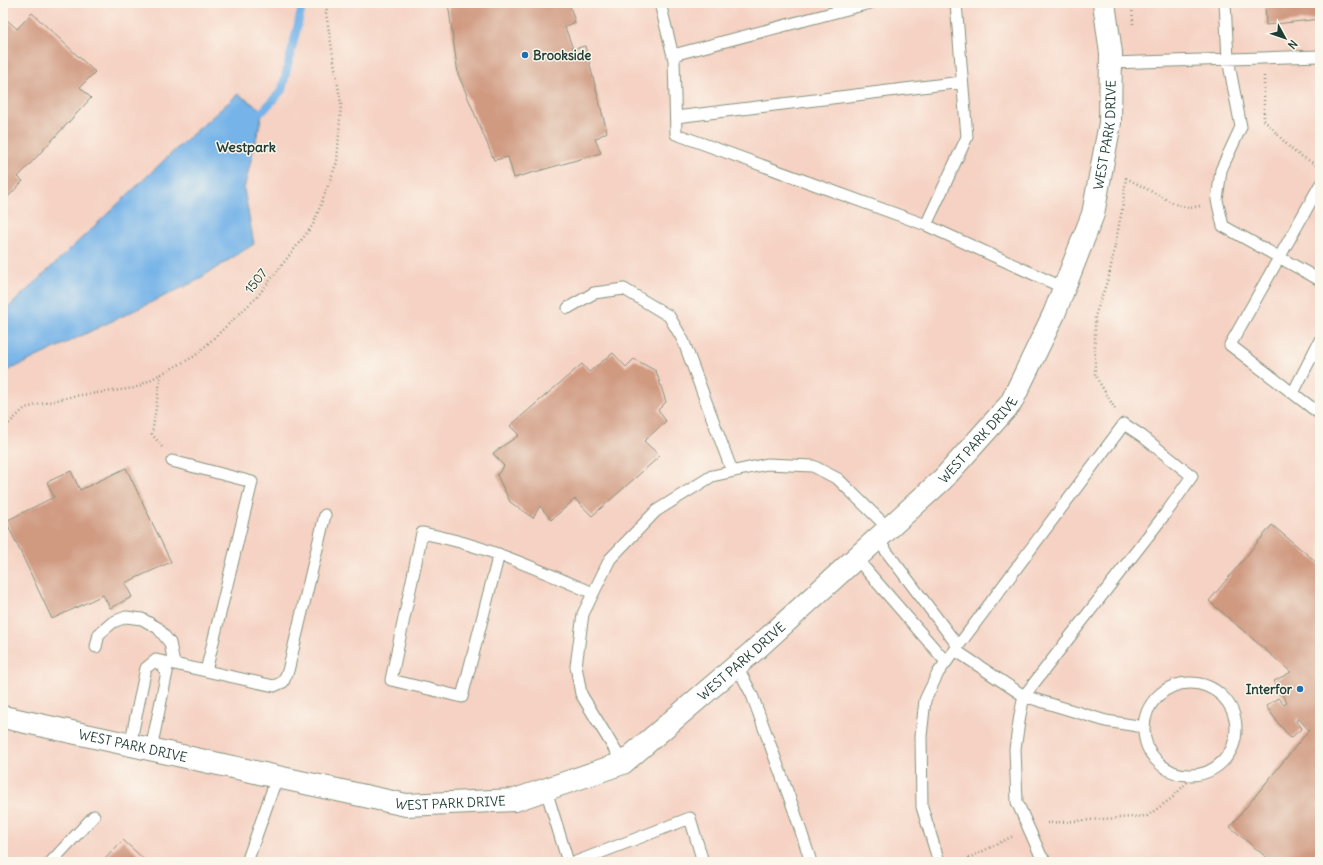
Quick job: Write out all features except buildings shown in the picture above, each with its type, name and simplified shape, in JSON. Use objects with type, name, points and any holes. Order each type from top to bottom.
[{"type":"street","name":"WEST PARK DRIVE","points":[[3,717],[406,805],[515,800],[623,763],[737,666],[943,479],[1011,403],[1054,314],[1093,214],[1110,123],[1112,53],[1104,3]]},
{"type":"lane","points":[[660,3],[673,55],[676,134],[926,225],[1064,288]]},
{"type":"lane","points":[[673,55],[870,3]]},
{"type":"lane","points":[[926,225],[967,137],[956,3]]},
{"type":"lane","points":[[1225,3],[1228,59],[1241,126],[1221,170],[1217,202],[1223,226],[1320,280]]},
{"type":"lane","points":[[1111,63],[1320,56]]},
{"type":"lane","points":[[676,117],[962,82]]},
{"type":"lane","points":[[1320,185],[1230,345],[1320,414]]},
{"type":"lane","points":[[568,308],[594,293],[624,288],[669,316],[683,340],[732,471]]},
{"type":"lane","points":[[1293,393],[1320,340]]},
{"type":"lane","points":[[939,862],[922,807],[921,736],[925,700],[938,673],[956,648],[1124,424],[1142,436],[1192,476],[1169,509],[1024,696],[1015,749],[1017,802],[1041,856],[1046,862]]},
{"type":"lane","points":[[172,461],[252,482],[206,671]]},
{"type":"lane","points":[[623,763],[581,694],[576,666],[583,614],[593,593],[610,559],[656,511],[712,476],[767,464],[813,466],[838,478],[883,534],[956,648],[1024,696],[1106,721],[1144,728]]},
{"type":"lane","points":[[156,660],[274,686],[283,682],[288,671],[325,515]]},
{"type":"lane","points":[[499,554],[462,696],[391,680],[422,532],[448,537],[518,560],[593,593]]},
{"type":"lane","points":[[856,558],[946,662]]},
{"type":"lane","points":[[96,647],[99,634],[113,622],[126,617],[142,619],[158,628],[170,643],[174,664]]},
{"type":"lane","points":[[130,745],[146,668],[156,660]]},
{"type":"lane","points":[[151,749],[167,672],[156,660]]},
{"type":"lane","points":[[737,666],[752,695],[794,810],[811,862]]},
{"type":"lane","points":[[1192,683],[1207,686],[1219,693],[1229,704],[1235,717],[1236,732],[1232,748],[1223,761],[1211,770],[1194,775],[1179,774],[1165,768],[1153,757],[1146,743],[1144,728],[1146,713],[1154,700],[1165,690],[1178,685],[1192,683]]},
{"type":"lane","points":[[247,862],[277,777]]},
{"type":"lane","points":[[546,790],[568,862]]},
{"type":"lane","points":[[51,862],[94,816]]},
{"type":"lane","points":[[576,862],[690,818],[703,862]]},
{"type":"path","name":"1507","points":[[3,429],[25,408],[74,396],[134,388],[196,356],[257,297],[313,224],[337,162],[341,104],[326,13],[328,3]]},
{"type":"path","points":[[1264,58],[1264,120],[1293,151],[1320,167]]},
{"type":"path","points":[[1126,178],[1175,204],[1190,208],[1217,202]]},
{"type":"path","points":[[161,374],[152,434],[172,461]]},
{"type":"path","points":[[961,862],[1038,824],[1147,816],[1172,798],[1194,775]]},
{"type":"shaded area","points":[[3,3],[1320,3],[1320,862],[3,862]]},
{"type":"water","points":[[238,94],[263,111],[244,189],[254,244],[194,282],[3,373],[3,310],[11,305],[177,148]]},
{"type":"waterway","points":[[254,114],[263,111],[282,90],[303,3]]},
{"type":"place","name":"Brookside","points":[[525,55]]},
{"type":"place","name":"Interfor","points":[[1300,689]]},
{"type":"district","name":"Westpark","points":[[246,147]]}]
